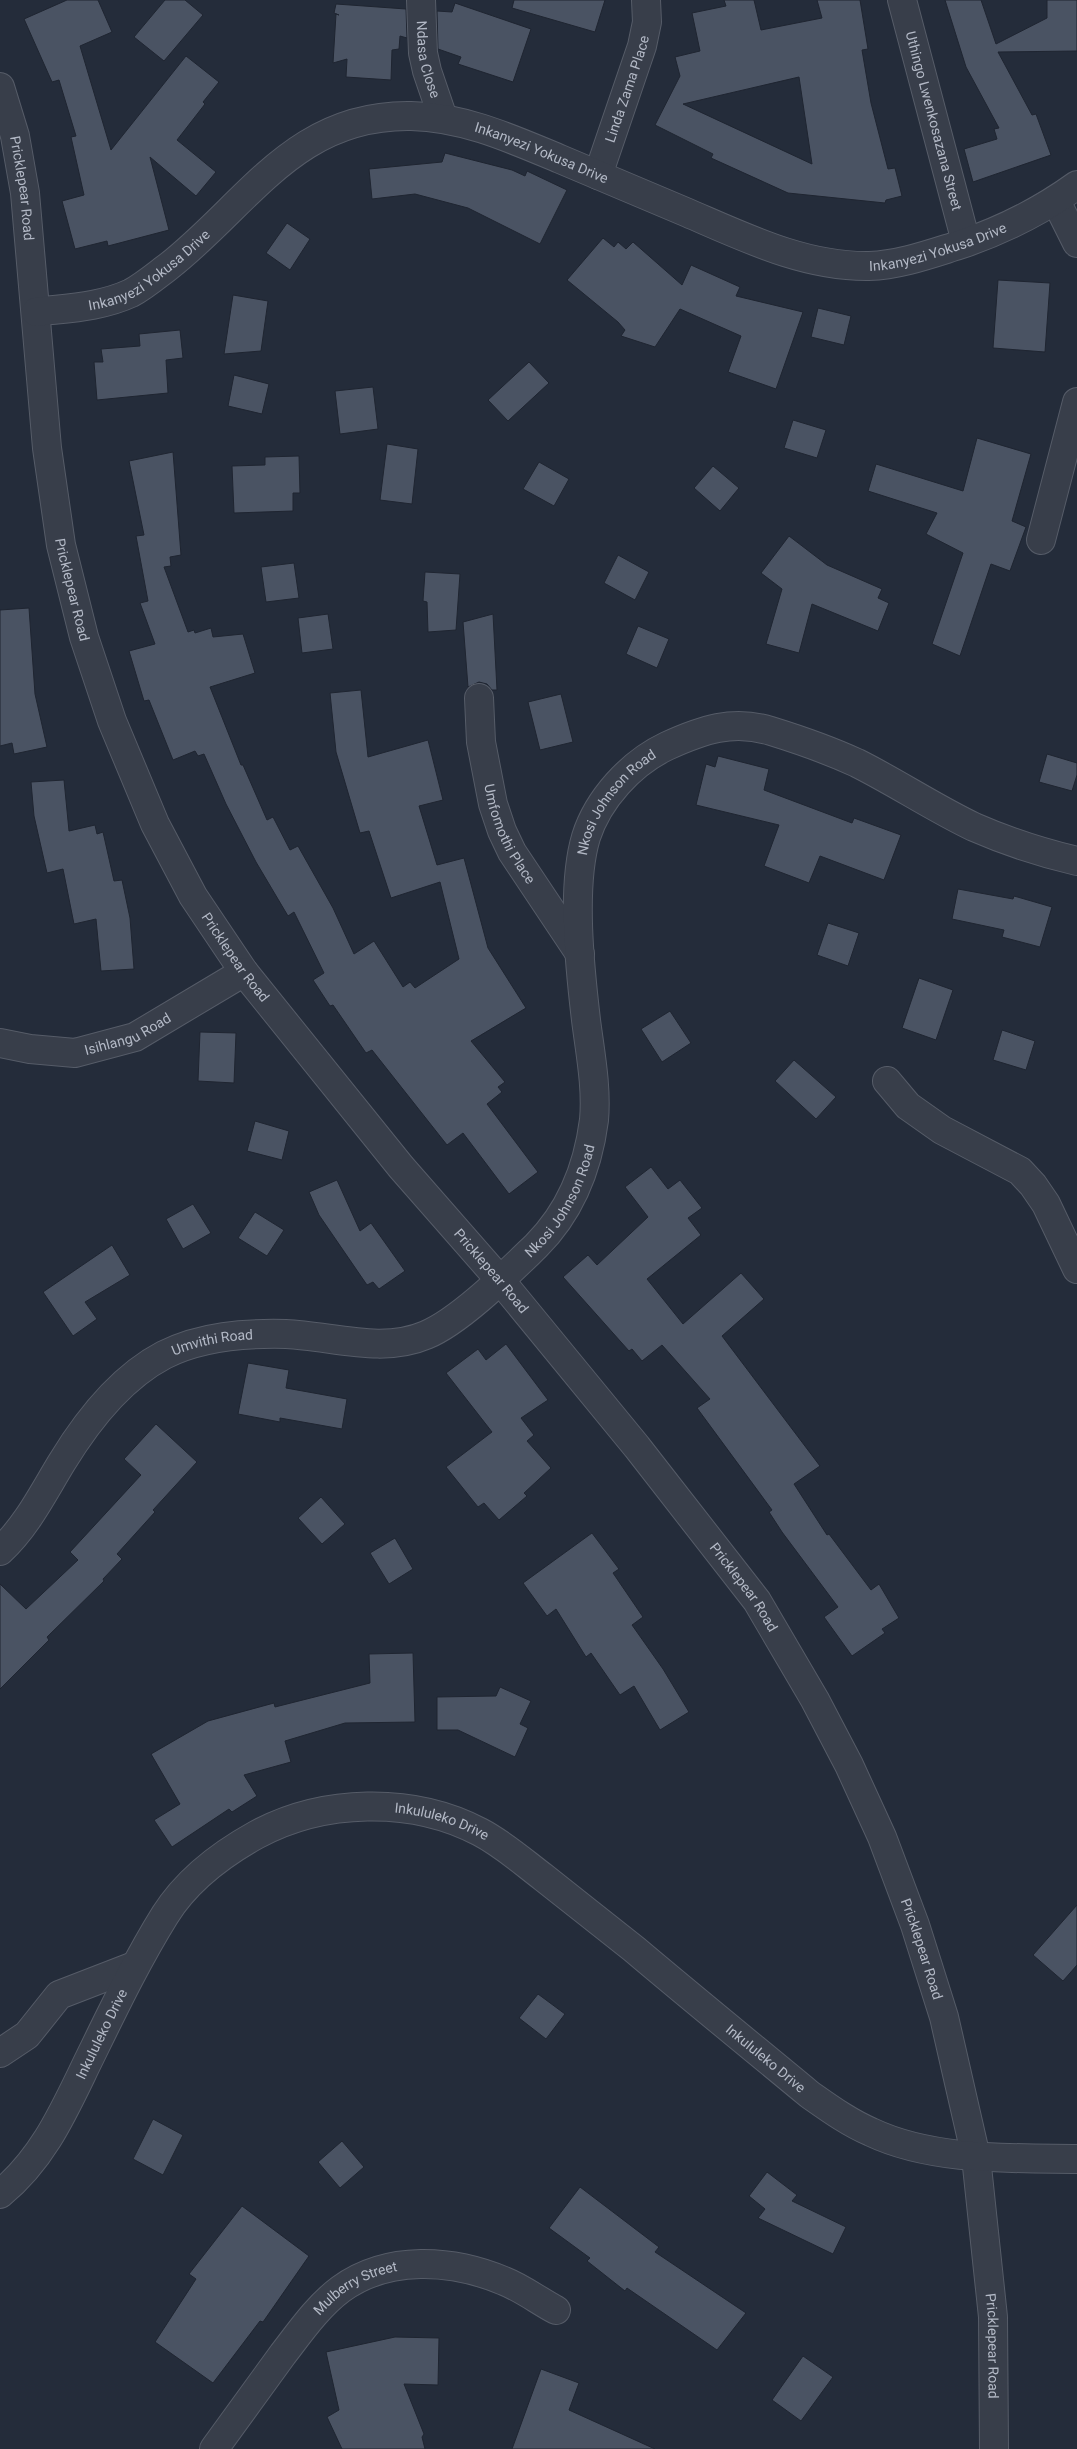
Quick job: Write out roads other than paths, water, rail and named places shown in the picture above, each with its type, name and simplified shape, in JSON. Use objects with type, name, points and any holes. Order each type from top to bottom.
[{"type":"street","name":"Ndasa Close","points":[[421,0],[427,71],[443,118]]},
{"type":"street","name":"Linda Zama Place","points":[[598,175],[642,46],[647,22],[646,0]]},
{"type":"street","name":"Uthingo Lwenkosazana Street","points":[[902,0],[966,242]]},
{"type":"street","name":"Pricklepear Road","points":[[0,87],[15,136],[25,193],[47,448],[61,545],[84,637],[112,722],[155,824],[193,896],[244,972],[401,1167],[500,1280],[637,1448],[757,1601],[815,1700],[882,1837],[915,1925],[944,2017],[976,2157],[993,2317],[994,2449]]},
{"type":"street","name":"Inkanyezi Yokusa Drive","points":[[36,312],[108,303],[134,291],[184,254],[289,155],[312,140],[340,128],[375,118],[410,116],[443,118],[509,138],[745,238],[792,255],[832,264],[871,266],[909,260],[1001,229],[1066,193]]},
{"type":"street","points":[[1066,193],[1077,243]]},
{"type":"street","points":[[1041,540],[1077,402]]},
{"type":"street","name":"Umfomothi Place","points":[[479,698],[481,742],[493,804],[502,831],[512,852],[580,954]]},
{"type":"street","name":"Nkosi Johnson Road","points":[[500,1280],[540,1242],[564,1212],[587,1157],[594,1117],[594,1078],[580,954],[581,864],[587,835],[601,806],[621,780],[654,752],[693,734],[720,726],[740,725],[763,729],[801,740],[855,763],[976,828],[1077,861]]},
{"type":"street","name":"Isihlangu Road","points":[[0,1043],[30,1049],[75,1053],[135,1037],[244,972]]},
{"type":"street","points":[[887,1081],[908,1106],[942,1130],[1020,1171],[1033,1185],[1046,1204],[1077,1269]]},
{"type":"street","name":"Umvithi Road","points":[[0,1551],[35,1508],[86,1426],[130,1378],[158,1358],[186,1344],[228,1336],[286,1334],[362,1343],[400,1342],[427,1335],[460,1314],[500,1280]]},
{"type":"street","name":"Inkululeko Drive","points":[[0,2194],[21,2177],[38,2155],[60,2118],[134,1966],[167,1912],[186,1886],[210,1865],[249,1839],[275,1825],[312,1813],[378,1806],[413,1811],[450,1820],[477,1831],[507,1848],[602,1923],[809,2094],[844,2118],[871,2133],[905,2144],[976,2157],[1077,2159]]},
{"type":"street","points":[[0,2053],[28,2034],[59,1995],[134,1966]]},
{"type":"street","name":"Mulberry Street","points":[[214,2449],[316,2313],[341,2289],[368,2274],[401,2266],[431,2262],[464,2268],[504,2281],[556,2310]]}]
